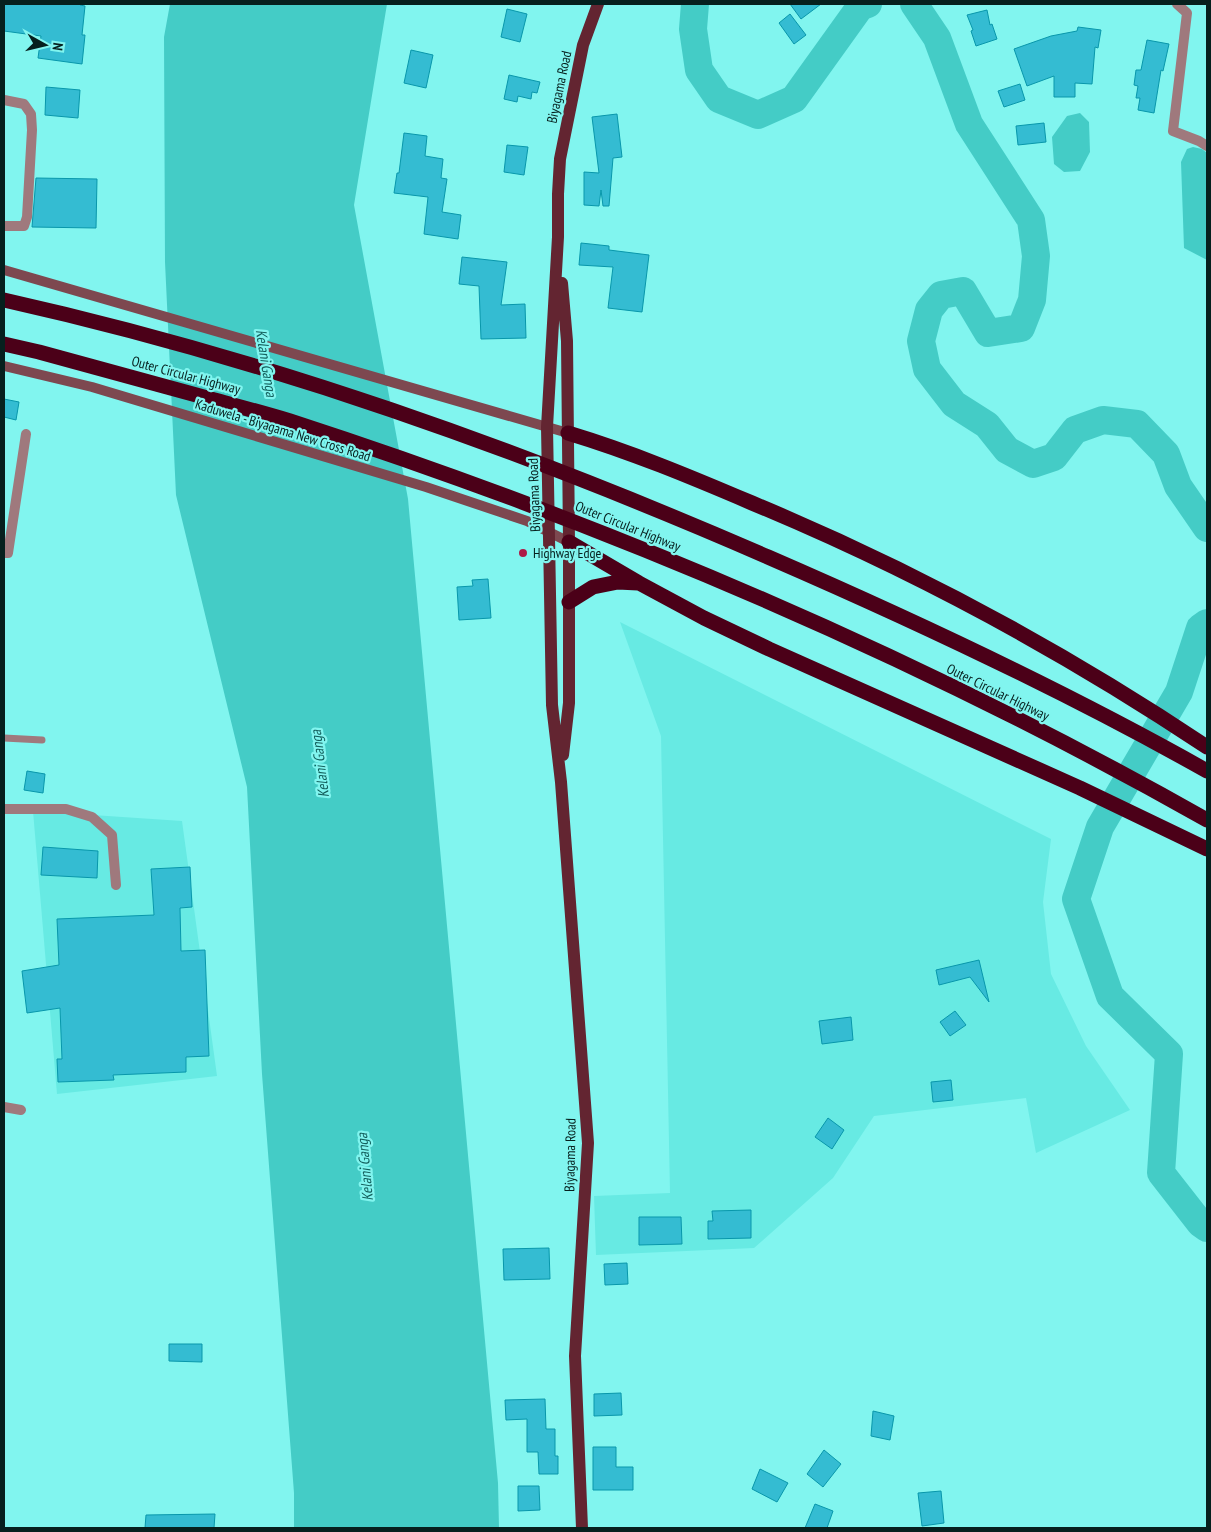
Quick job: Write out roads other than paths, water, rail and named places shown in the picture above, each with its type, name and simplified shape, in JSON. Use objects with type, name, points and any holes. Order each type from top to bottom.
[{"type":"highway","name":"Outer Circular Highway","points":[[4,300],[99,323],[296,378],[437,425],[560,470],[667,513],[926,627],[1033,678],[1207,771]]},
{"type":"highway","name":"Outer Circular Highway","points":[[4,344],[286,420],[425,466],[606,534],[856,641],[1020,720],[1207,820]]},
{"type":"highway","points":[[568,433],[610,446],[693,478],[819,531],[911,575],[993,618],[1108,683],[1207,747]]},
{"type":"highway","points":[[569,542],[704,618],[1080,788],[1207,849]]},
{"type":"highway","points":[[568,602],[593,586],[618,582],[639,583]]},
{"type":"main road","name":"Biyagama Road","points":[[582,1528],[575,1356],[588,1143],[561,782],[552,705],[550,532],[546,427],[558,237],[560,159],[583,45],[598,4]]},
{"type":"main road","name":"Biyagama Road","points":[[558,237],[567,341],[569,542],[569,703],[561,782]]},
{"type":"street","points":[[1177,4],[1186,13],[1173,131],[1207,146]]},
{"type":"street","points":[[4,100],[24,104],[31,114],[32,130],[27,217],[24,226],[4,226]]},
{"type":"street","points":[[4,270],[568,433]]},
{"type":"street","name":"Kaduwela - Biyagama New Cross Road","points":[[4,366],[92,386],[426,487],[527,521],[569,542]]},
{"type":"street","points":[[4,553],[8,553],[26,434]]},
{"type":"street","points":[[4,809],[66,809],[92,817],[112,835],[116,885]]},
{"type":"street","points":[[4,1107],[21,1110]]},
{"type":"lane","points":[[4,738],[42,740]]},
{"type":"water","name":"Kelani Ganga","points":[[170,4],[387,4],[354,205],[408,499],[498,1483],[499,1528],[294,1528],[294,1493],[262,1074],[247,787],[176,495],[165,262],[164,37]]},
{"type":"water","points":[[1080,113],[1089,122],[1090,152],[1080,171],[1064,172],[1054,164],[1052,137],[1067,116]]},
{"type":"water","points":[[1193,147],[1202,149],[1207,153],[1207,260],[1184,248],[1181,162],[1187,149]]},
{"type":"waterway","points":[[695,4],[693,29],[699,70],[719,99],[758,115],[794,99],[860,7],[868,4]]},
{"type":"waterway","points":[[914,4],[937,38],[969,124],[1031,220],[1036,256],[1032,300],[1021,328],[988,333],[963,291],[941,295],[929,310],[921,341],[927,369],[954,404],[987,425],[1007,450],[1033,464],[1054,457],[1075,430],[1103,420],[1137,424],[1166,454],[1178,486],[1207,528]]},
{"type":"waterway","points":[[1207,623],[1200,628],[1179,692],[1100,827],[1076,899],[1110,996],[1169,1054],[1161,1173],[1200,1223],[1207,1228]]},
{"type":"place","name":"Highway Edge","points":[[523,553]]}]
